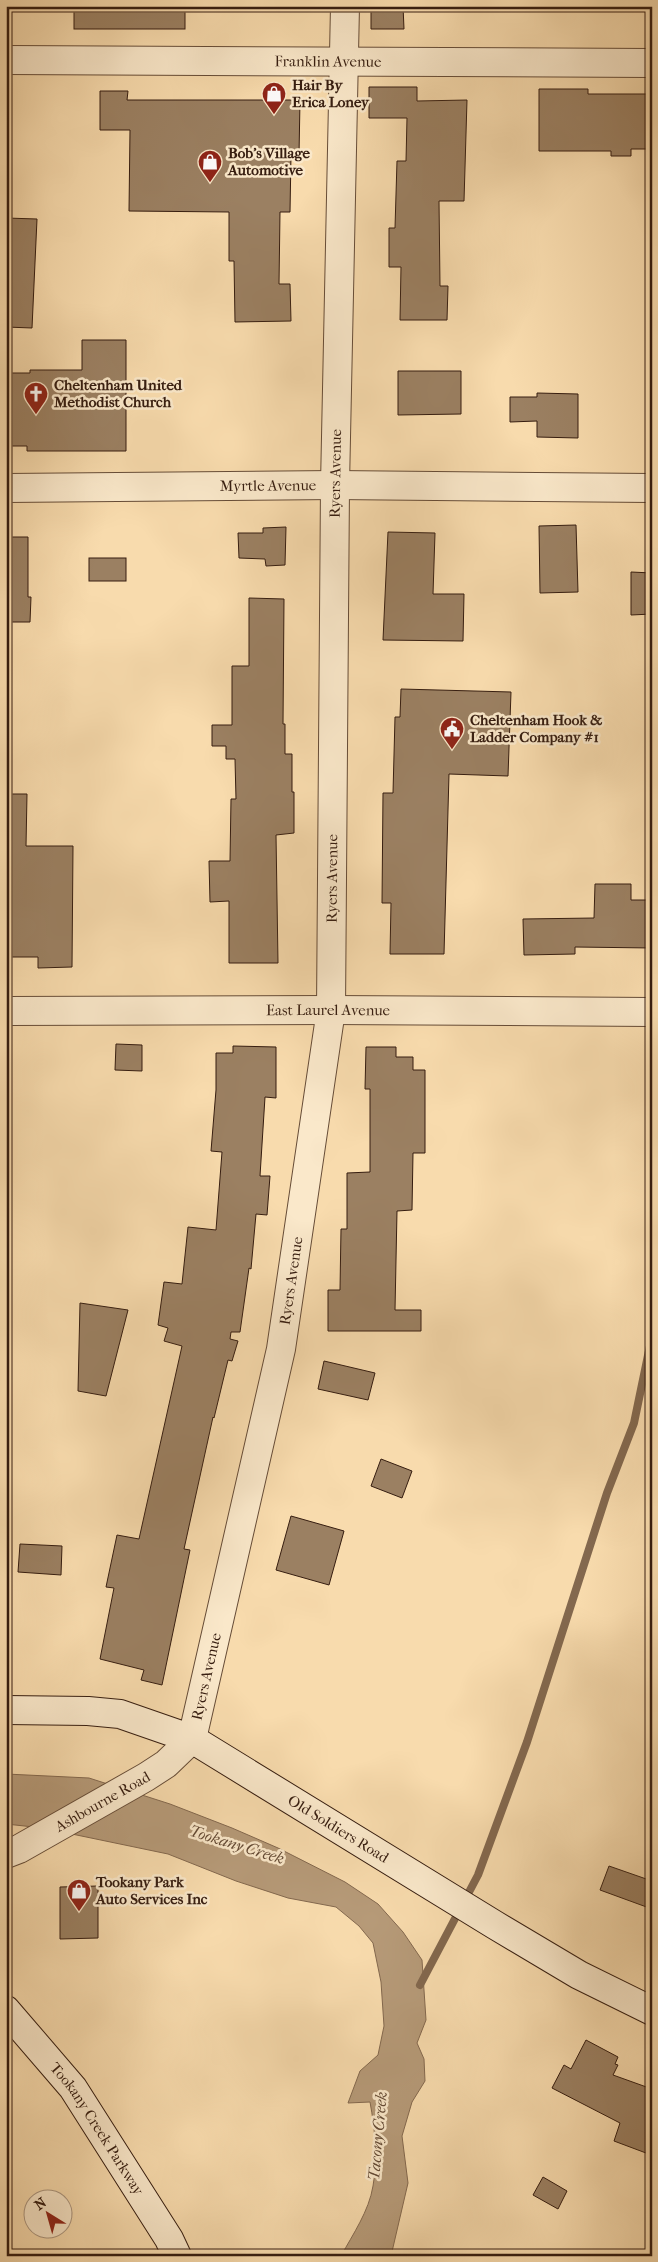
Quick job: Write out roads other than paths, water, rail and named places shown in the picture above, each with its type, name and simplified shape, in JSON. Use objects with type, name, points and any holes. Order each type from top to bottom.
[{"type":"street","name":"Ryers Avenue","points":[[192,1739],[281,1349],[331,1010],[335,485],[345,6]]},
{"type":"street","name":"Franklin Avenue","points":[[6,60],[652,63]]},
{"type":"street","name":"Myrtle Avenue","points":[[6,488],[335,485],[652,488]]},
{"type":"street","name":"East Laurel Avenue","points":[[6,1011],[331,1010],[652,1012]]},
{"type":"street","name":"Old Soldiers Road","points":[[6,1710],[88,1711],[120,1714],[192,1739],[579,1975],[652,2011]]},
{"type":"street","name":"Ashbourne Road","points":[[13,1851],[146,1777],[166,1764],[192,1739]]},
{"type":"street","name":"Tookany Creek Parkway","points":[[6,2010],[73,2088],[169,2238],[177,2256]]},
{"type":"water","points":[[6,1774],[89,1778],[170,1804],[232,1828],[278,1848],[345,1882],[378,1904],[403,1932],[422,1960],[426,2020],[417,2043],[424,2059],[425,2081],[412,2102],[402,2136],[408,2183],[391,2256],[341,2256],[368,2204],[375,2176],[375,2144],[370,2102],[348,2103],[360,2071],[378,2055],[384,2026],[381,1982],[373,1943],[359,1926],[336,1907],[288,1898],[236,1881],[168,1854],[43,1828],[6,1824]]},
{"type":"waterway","points":[[420,1985],[478,1875],[527,1742],[607,1493],[634,1423],[652,1336]]},
{"type":"place","name":"Hair By Erica Loney","points":[[274,115]]},
{"type":"place","name":"Bob's Village Automotive","points":[[210,183]]},
{"type":"place","name":"Cheltenham United Methodist Church","points":[[36,415]]},
{"type":"place","name":"Cheltenham Hook & Ladder Company #1","points":[[452,750]]},
{"type":"place","name":"Tookany Park Auto Services Inc","points":[[79,1912]]},
{"type":"water label","name":"Tookany Creek","points":[[237,1844]]},
{"type":"water label","name":"Tacony Creek","points":[[377,2136]]}]
